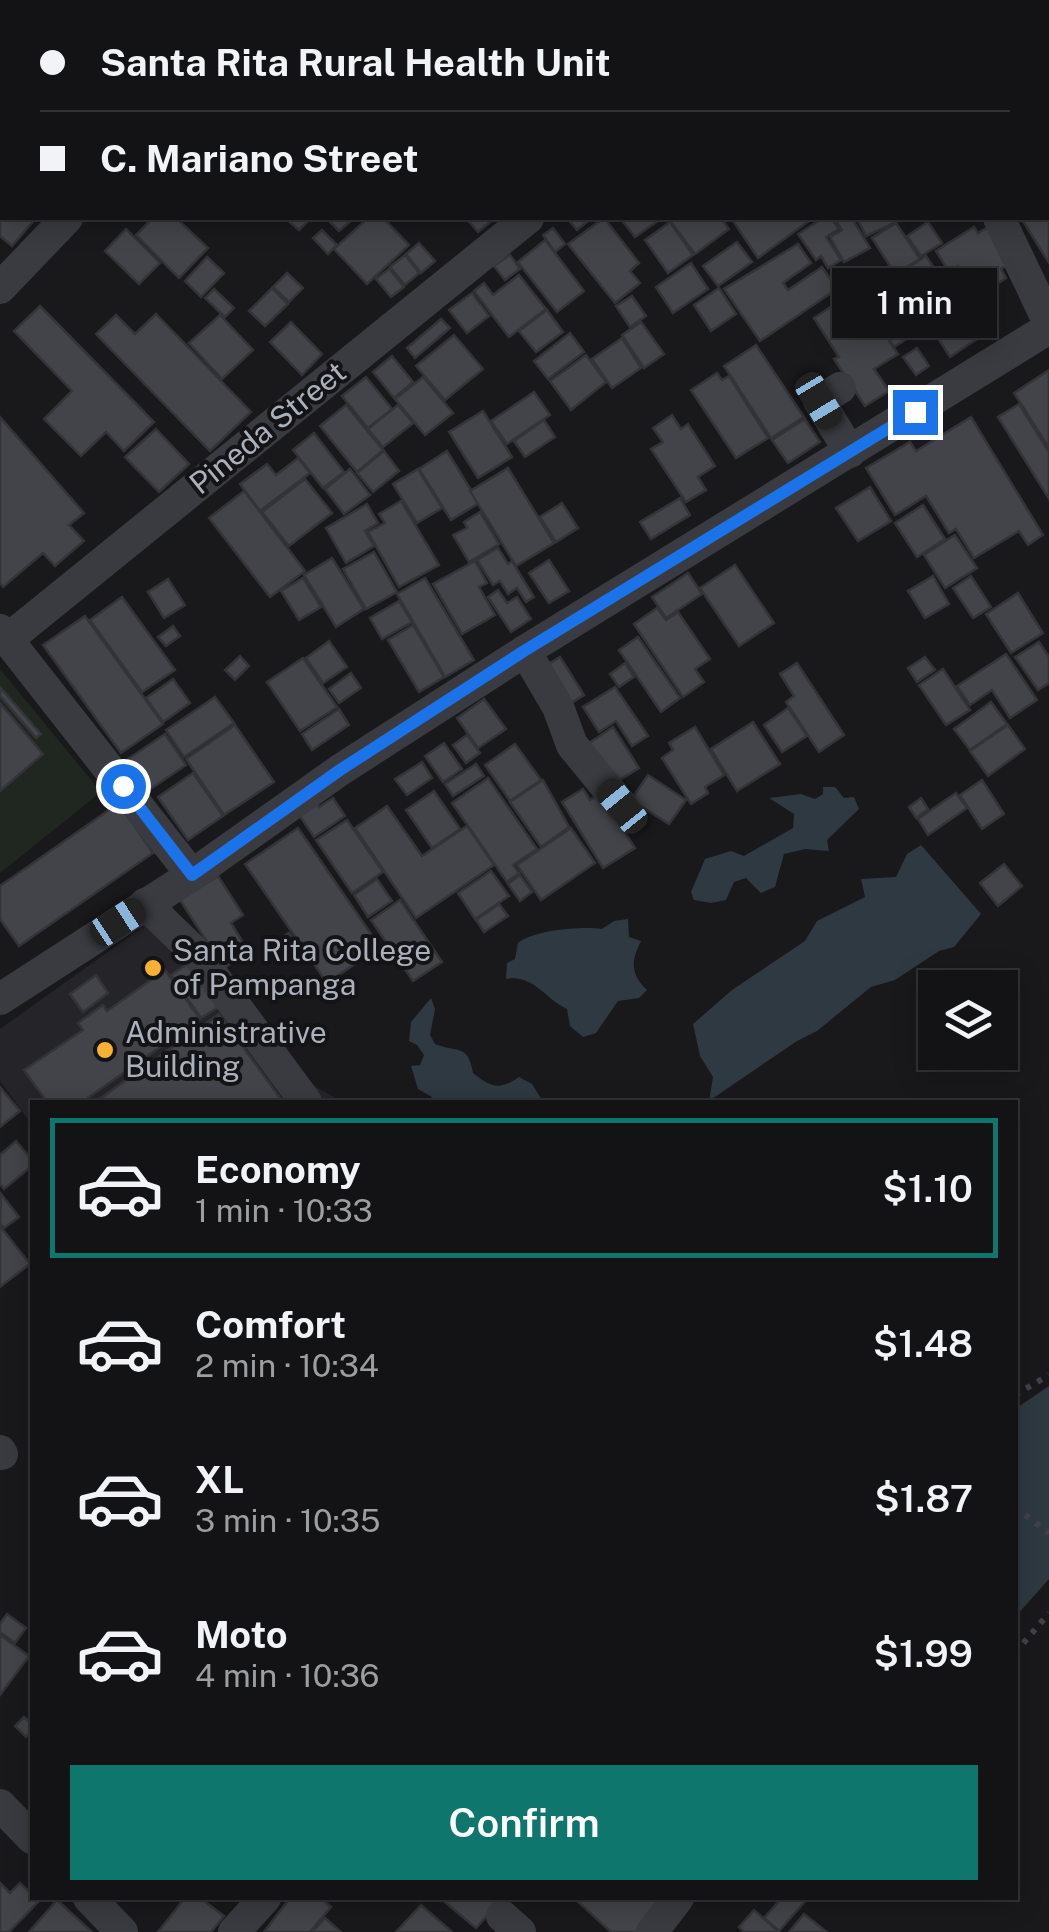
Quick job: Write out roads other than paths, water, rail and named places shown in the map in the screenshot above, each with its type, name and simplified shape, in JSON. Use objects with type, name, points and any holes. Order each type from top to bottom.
[{"type":"street","points":[[0,288],[64,220]]},
{"type":"street","name":"Pineda Street","points":[[4,634],[525,220]]},
{"type":"street","points":[[3,991],[192,875],[340,770],[524,651],[1049,325],[1000,220]]},
{"type":"street","points":[[840,388],[819,401],[850,452]]},
{"type":"street","points":[[4,634],[192,875]]},
{"type":"street","points":[[524,651],[558,707],[572,746],[622,806]]},
{"type":"street","points":[[146,904],[197,954],[305,1100]]},
{"type":"street","points":[[0,1805],[30,1836]]},
{"type":"street","points":[[91,1900],[122,1932]]},
{"type":"street","points":[[234,1932],[263,1900]]},
{"type":"street","points":[[652,1932],[676,1900]]},
{"type":"place","name":"Santa Rita College of Pampanga","points":[[153,968]]},
{"type":"place","name":"Administrative Building","points":[[105,1050]]}]
